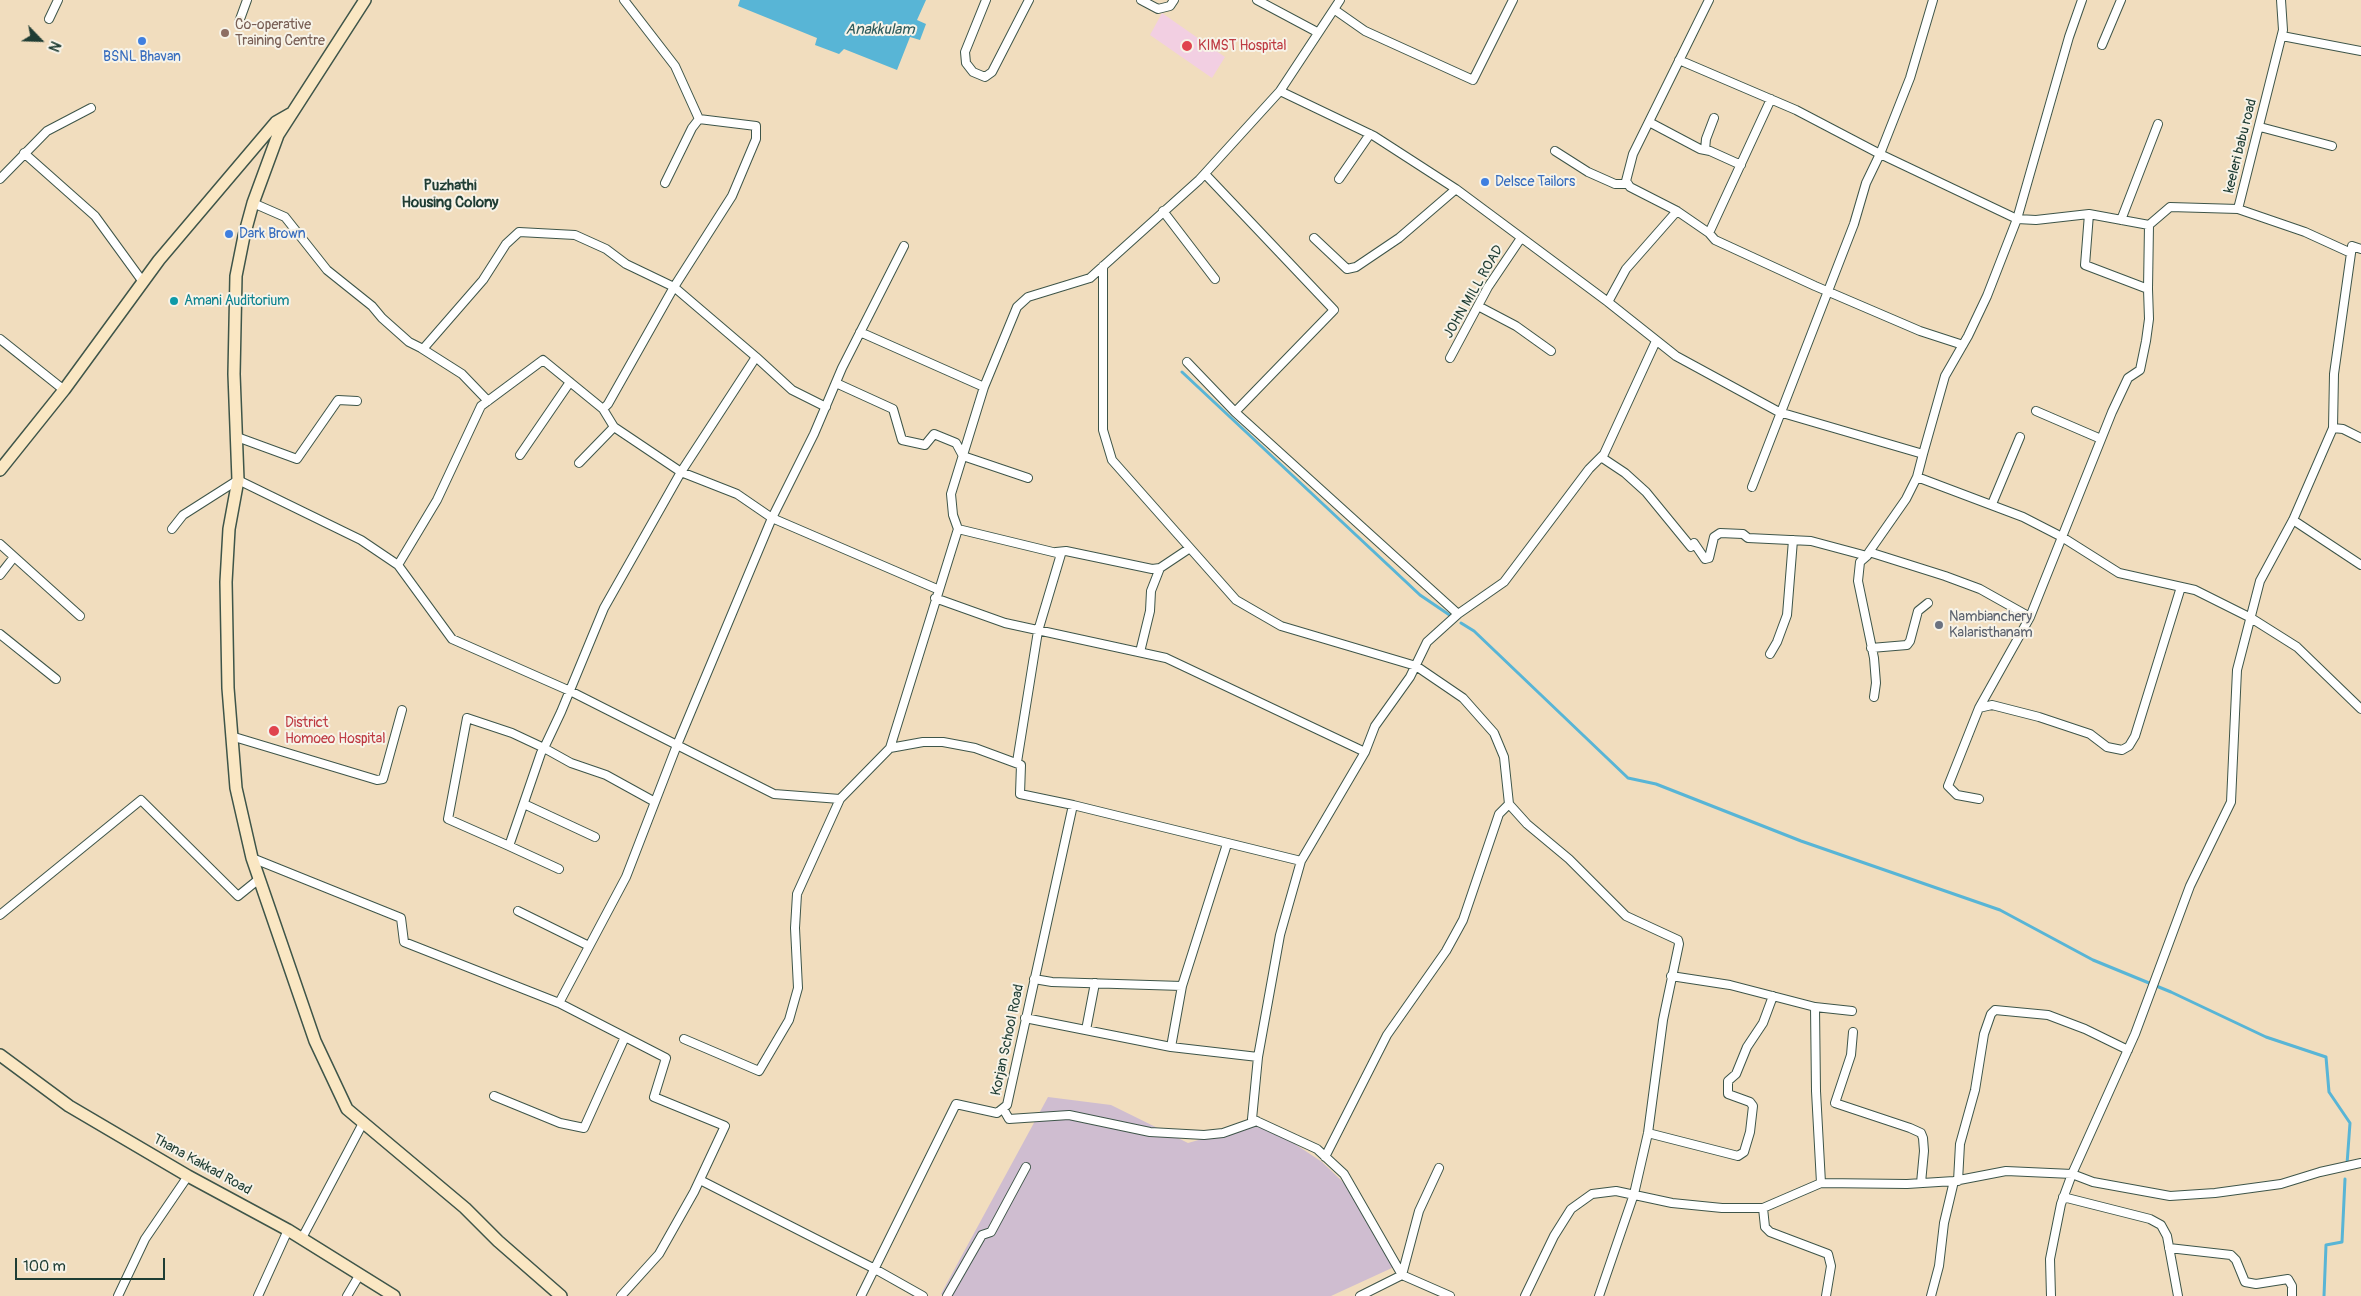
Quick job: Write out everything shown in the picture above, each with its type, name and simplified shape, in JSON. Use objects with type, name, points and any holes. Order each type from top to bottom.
[{"type":"main road","points":[[365,0],[278,135],[253,204],[236,276],[234,374],[238,480],[229,529],[226,582],[228,688],[236,788],[252,858],[315,1042],[347,1110],[465,1208],[561,1296]]},
{"type":"main road","points":[[0,470],[64,390],[143,282],[260,140],[276,122],[292,113]]},
{"type":"main road","name":"Thana Kakkad Road","points":[[0,1055],[69,1106],[188,1176],[302,1238],[394,1296]]},
{"type":"street","points":[[49,19],[58,0]]},
{"type":"street","points":[[239,22],[248,0]]},
{"type":"street","points":[[624,0],[676,66],[699,119]]},
{"type":"street","points":[[986,0],[965,52],[966,63],[973,72],[984,77],[992,72],[1030,0]]},
{"type":"street","points":[[1141,0],[1158,8],[1170,6],[1174,0]]},
{"type":"street","points":[[1257,0],[1317,32]]},
{"type":"street","points":[[684,1040],[758,1071],[789,1020],[798,988],[795,928],[798,894],[840,799],[890,748],[937,589],[958,528],[953,515],[951,494],[984,387],[1017,307],[1028,297],[1090,278],[1205,174],[1280,91],[1317,32],[1335,10],[1340,0]]},
{"type":"street","points":[[1335,10],[1366,31],[1473,80],[1513,0]]},
{"type":"street","points":[[1710,0],[1633,154],[1626,181],[1630,188],[1677,211],[1709,233],[1715,240],[1826,291],[1920,331],[1963,345]]},
{"type":"street","points":[[1752,487],[1779,412],[1854,224],[1866,183],[1880,154],[1910,78],[1933,0]]},
{"type":"street","points":[[1874,697],[1875,672],[1858,581],[1860,562],[1868,554],[1906,499],[1918,477],[1945,376],[1963,345],[1987,296],[2017,219],[2069,37],[2082,0]]},
{"type":"street","points":[[2102,44],[2120,0]]},
{"type":"street","name":"keeleri babu road","points":[[2281,0],[2282,36],[2238,209],[2306,232],[2351,253]]},
{"type":"street","points":[[2282,36],[2361,51]]},
{"type":"street","points":[[1680,60],[1796,110],[1880,154],[2017,219],[2089,214],[2149,225]]},
{"type":"street","points":[[1280,91],[1370,134],[1456,189],[1608,302],[1676,356],[1779,412],[1923,454]]},
{"type":"street","points":[[1709,233],[1772,99]]},
{"type":"street","points":[[0,178],[47,131],[91,108]]},
{"type":"street","points":[[1705,150],[1706,139],[1714,118]]},
{"type":"street","points":[[665,183],[692,128],[699,119]]},
{"type":"street","points":[[603,409],[608,404],[674,287],[732,196],[756,139],[756,126],[699,119]]},
{"type":"street","points":[[1649,122],[1705,150],[1741,165]]},
{"type":"street","points":[[2121,220],[2158,124]]},
{"type":"street","points":[[2260,127],[2332,146]]},
{"type":"street","points":[[1339,179],[1370,134]]},
{"type":"street","points":[[1555,151],[1588,172],[1616,184],[1628,184]]},
{"type":"street","points":[[24,153],[95,216],[143,282]]},
{"type":"street","points":[[1205,174],[1334,310],[1235,412]]},
{"type":"street","points":[[1314,238],[1347,269],[1356,267],[1399,238],[1456,189]]},
{"type":"street","points":[[253,204],[285,217],[327,270],[372,306],[382,318],[410,342],[462,374],[488,401]]},
{"type":"street","points":[[1979,799],[1958,794],[1948,786],[1979,708],[2030,617],[2125,384],[2132,374],[2140,370],[2149,319],[2149,225],[2170,207],[2238,209]]},
{"type":"street","points":[[1162,211],[1215,279]]},
{"type":"street","points":[[1608,302],[1626,269],[1677,211]]},
{"type":"street","points":[[2089,214],[2085,265],[2148,289]]},
{"type":"street","points":[[421,348],[423,349],[483,280],[506,244],[519,232],[575,234],[606,249],[626,264],[674,287],[792,390],[826,406]]},
{"type":"street","name":"JOHN MILL ROAD","points":[[1450,358],[1478,306],[1521,238]]},
{"type":"street","points":[[559,1003],[626,877],[677,745],[772,518],[814,434],[860,332],[904,246]]},
{"type":"street","points":[[2051,1296],[2050,1259],[2064,1197],[2072,1174],[2128,1050],[2190,886],[2231,802],[2237,670],[2260,581],[2293,520],[2333,428],[2334,374],[2352,246],[2361,249]]},
{"type":"street","points":[[1102,266],[1103,430],[1112,460],[1236,600],[1280,626],[1416,666],[1463,698],[1494,733],[1504,757],[1509,804],[1527,824],[1569,859],[1626,916],[1678,940],[1680,944],[1671,976],[1648,1132],[1634,1194],[1599,1296]]},
{"type":"street","points":[[1478,306],[1516,326],[1551,351]]},
{"type":"street","points":[[860,332],[984,387]]},
{"type":"street","points":[[0,340],[64,390]]},
{"type":"street","points":[[1450,1296],[1402,1275],[1344,1174],[1317,1149],[1252,1119],[1258,1057],[1280,935],[1301,861],[1365,752],[1375,726],[1410,677],[1428,642],[1458,614],[1504,582],[1601,457],[1621,421],[1656,341]]},
{"type":"street","points":[[509,846],[544,748],[604,608],[681,472],[756,357]]},
{"type":"street","points":[[398,565],[438,500],[481,406],[542,360],[603,409],[614,427],[681,472],[737,494],[772,518],[937,589]]},
{"type":"street","points":[[1187,362],[1235,412],[1458,614]]},
{"type":"street","points":[[520,455],[570,382]]},
{"type":"street","points":[[836,383],[893,409],[902,440],[925,445],[934,434],[956,443],[963,456],[1028,478]]},
{"type":"street","points":[[236,437],[297,459],[338,400],[357,401]]},
{"type":"street","points":[[2036,411],[2101,439]]},
{"type":"street","points":[[579,463],[614,427]]},
{"type":"street","points":[[2333,428],[2343,429],[2361,438]]},
{"type":"street","points":[[1992,504],[2020,437]]},
{"type":"street","points":[[1601,457],[1625,473],[1646,492],[1691,547],[1694,543],[1705,559],[1708,560],[1714,538],[1720,533],[1743,534],[1748,538],[1811,541],[1868,554],[1980,590],[2030,617]]},
{"type":"street","points":[[1918,477],[1992,504],[2062,537],[2119,573],[2195,590],[2251,618],[2298,647],[2361,708]]},
{"type":"street","points":[[172,529],[183,515],[238,480],[361,540],[398,565],[452,639],[570,691],[774,794],[840,799]]},
{"type":"street","points":[[2293,520],[2361,565]]},
{"type":"street","points":[[958,528],[1062,554],[1038,631],[1017,762]]},
{"type":"street","points":[[1770,654],[1777,642],[1787,615],[1793,540]]},
{"type":"street","points":[[0,544],[80,616]]},
{"type":"street","points":[[1056,552],[1066,551],[1152,569],[1160,568],[1190,548]]},
{"type":"street","points":[[0,575],[14,558]]},
{"type":"street","points":[[1140,652],[1150,611],[1151,591],[1160,568]]},
{"type":"street","points":[[1979,708],[1992,705],[2031,714],[2090,734],[2108,747],[2122,750],[2129,746],[2135,736],[2181,587]]},
{"type":"street","points":[[935,598],[1005,623],[1166,658],[1365,752]]},
{"type":"street","points":[[1871,648],[1907,645],[1918,611],[1928,603]]},
{"type":"street","points":[[0,634],[56,679]]},
{"type":"street","points":[[231,736],[377,780],[383,780],[402,710]]},
{"type":"street","points":[[559,869],[448,820],[467,718],[512,733],[571,763],[606,775],[656,802]]},
{"type":"street","points":[[890,748],[923,742],[943,742],[975,748],[1021,765],[1020,794],[1073,805],[1301,861]]},
{"type":"street","points":[[0,915],[141,800],[238,896],[259,879]]},
{"type":"street","points":[[524,804],[595,837]]},
{"type":"street","points":[[1325,1157],[1387,1035],[1446,950],[1463,920],[1499,814],[1509,804]]},
{"type":"street","name":"Korjan School Road","points":[[861,1296],[956,1104],[997,1113],[1007,1105],[1073,805]]},
{"type":"street","points":[[1171,1047],[1182,986],[1227,844]]},
{"type":"street","points":[[252,858],[401,918],[404,942],[559,1003],[666,1058],[654,1097],[725,1126],[700,1180],[659,1254],[621,1296]]},
{"type":"street","points":[[518,911],[590,946]]},
{"type":"street","points":[[1671,976],[1730,985],[1815,1008],[1852,1011]]},
{"type":"street","points":[[1034,979],[1095,984],[1182,986]]},
{"type":"street","points":[[1086,1030],[1095,984]]},
{"type":"street","points":[[1648,1132],[1738,1156],[1744,1152],[1750,1132],[1752,1106],[1750,1102],[1728,1094],[1728,1081],[1736,1074],[1747,1047],[1763,1023],[1773,996]]},
{"type":"street","points":[[1815,1008],[1816,1091],[1821,1182]]},
{"type":"street","points":[[1931,1296],[1939,1266],[1944,1223],[1956,1181],[1960,1144],[1975,1090],[1984,1034],[1991,1014],[1995,1010],[2048,1014],[2085,1029],[2128,1050]]},
{"type":"street","points":[[1025,1018],[1171,1047],[1258,1057]]},
{"type":"street","points":[[1853,1032],[1851,1055],[1835,1104],[1910,1128],[1920,1133],[1924,1138],[1921,1183]]},
{"type":"street","points":[[494,1096],[560,1123],[584,1128],[625,1037]]},
{"type":"street","points":[[1005,1112],[1009,1119],[1069,1115],[1150,1132],[1204,1135],[1224,1133],[1257,1121]]},
{"type":"street","points":[[302,1238],[363,1123]]},
{"type":"street","points":[[1525,1296],[1554,1236],[1572,1209],[1592,1194],[1616,1191],[1672,1203],[1722,1208],[1763,1208],[1821,1182],[1921,1183],[1956,1181],[2006,1171],[2072,1174],[2093,1182],[2170,1196],[2281,1184],[2320,1172],[2361,1163]]},
{"type":"street","points":[[948,1296],[982,1236],[990,1232],[1026,1167]]},
{"type":"street","points":[[1360,1296],[1402,1275],[1419,1212],[1439,1168]]},
{"type":"street","points":[[118,1296],[145,1239],[188,1176]]},
{"type":"street","points":[[700,1180],[923,1296]]},
{"type":"street","points":[[2064,1197],[2150,1219],[2161,1225],[2169,1248],[2178,1296]]},
{"type":"street","points":[[1763,1208],[1765,1227],[1770,1232],[1828,1254],[1831,1266],[1826,1296]]},
{"type":"street","points":[[258,1296],[288,1230]]},
{"type":"street","points":[[2169,1248],[2231,1255],[2236,1260],[2245,1282],[2256,1284],[2288,1279],[2292,1286],[2292,1296]]},
{"type":"street","points":[[347,1296],[360,1274]]},
{"type":"shaded area","name":"KIMST Hospital","points":[[1162,13],[1225,57],[1212,78],[1150,35]]},
{"type":"shaded area","points":[[1048,1097],[1111,1105],[1188,1143],[1262,1122],[1322,1162],[1345,1184],[1394,1267],[1331,1296],[944,1296],[941,1294]]},
{"type":"water","name":"Anakkulam","points":[[740,0],[926,0],[917,20],[926,24],[920,40],[910,37],[897,70],[844,49],[839,54],[815,45],[817,38],[738,6]]},
{"type":"waterway","points":[[1182,372],[1420,595],[1451,616]]},
{"type":"waterway","points":[[1461,623],[1474,631],[1628,778],[1656,784],[1801,841],[2000,910],[2093,960],[2171,992],[2266,1037],[2326,1057],[2329,1092],[2350,1123],[2347,1164]]},
{"type":"waterway","points":[[2324,1296],[2326,1245],[2342,1242],[2345,1179]]},
{"type":"place","name":"Co-operative Training Centre","points":[[225,33]]},
{"type":"place","name":"BSNL Bhavan","points":[[142,41]]},
{"type":"place","name":"KIMST Hospital","points":[[1187,46]]},
{"type":"place","name":"Delsce Tailors","points":[[1485,182]]},
{"type":"place","name":"Dark Brown","points":[[229,234]]},
{"type":"place","name":"Amani Auditorium","points":[[174,301]]},
{"type":"place","name":"Nambianchery Kalaristhanam","points":[[1939,625]]},
{"type":"place","name":"District Homoeo Hospital","points":[[274,731]]},
{"type":"district","name":"Puzhathi Housing Colony","points":[[450,194]]}]
